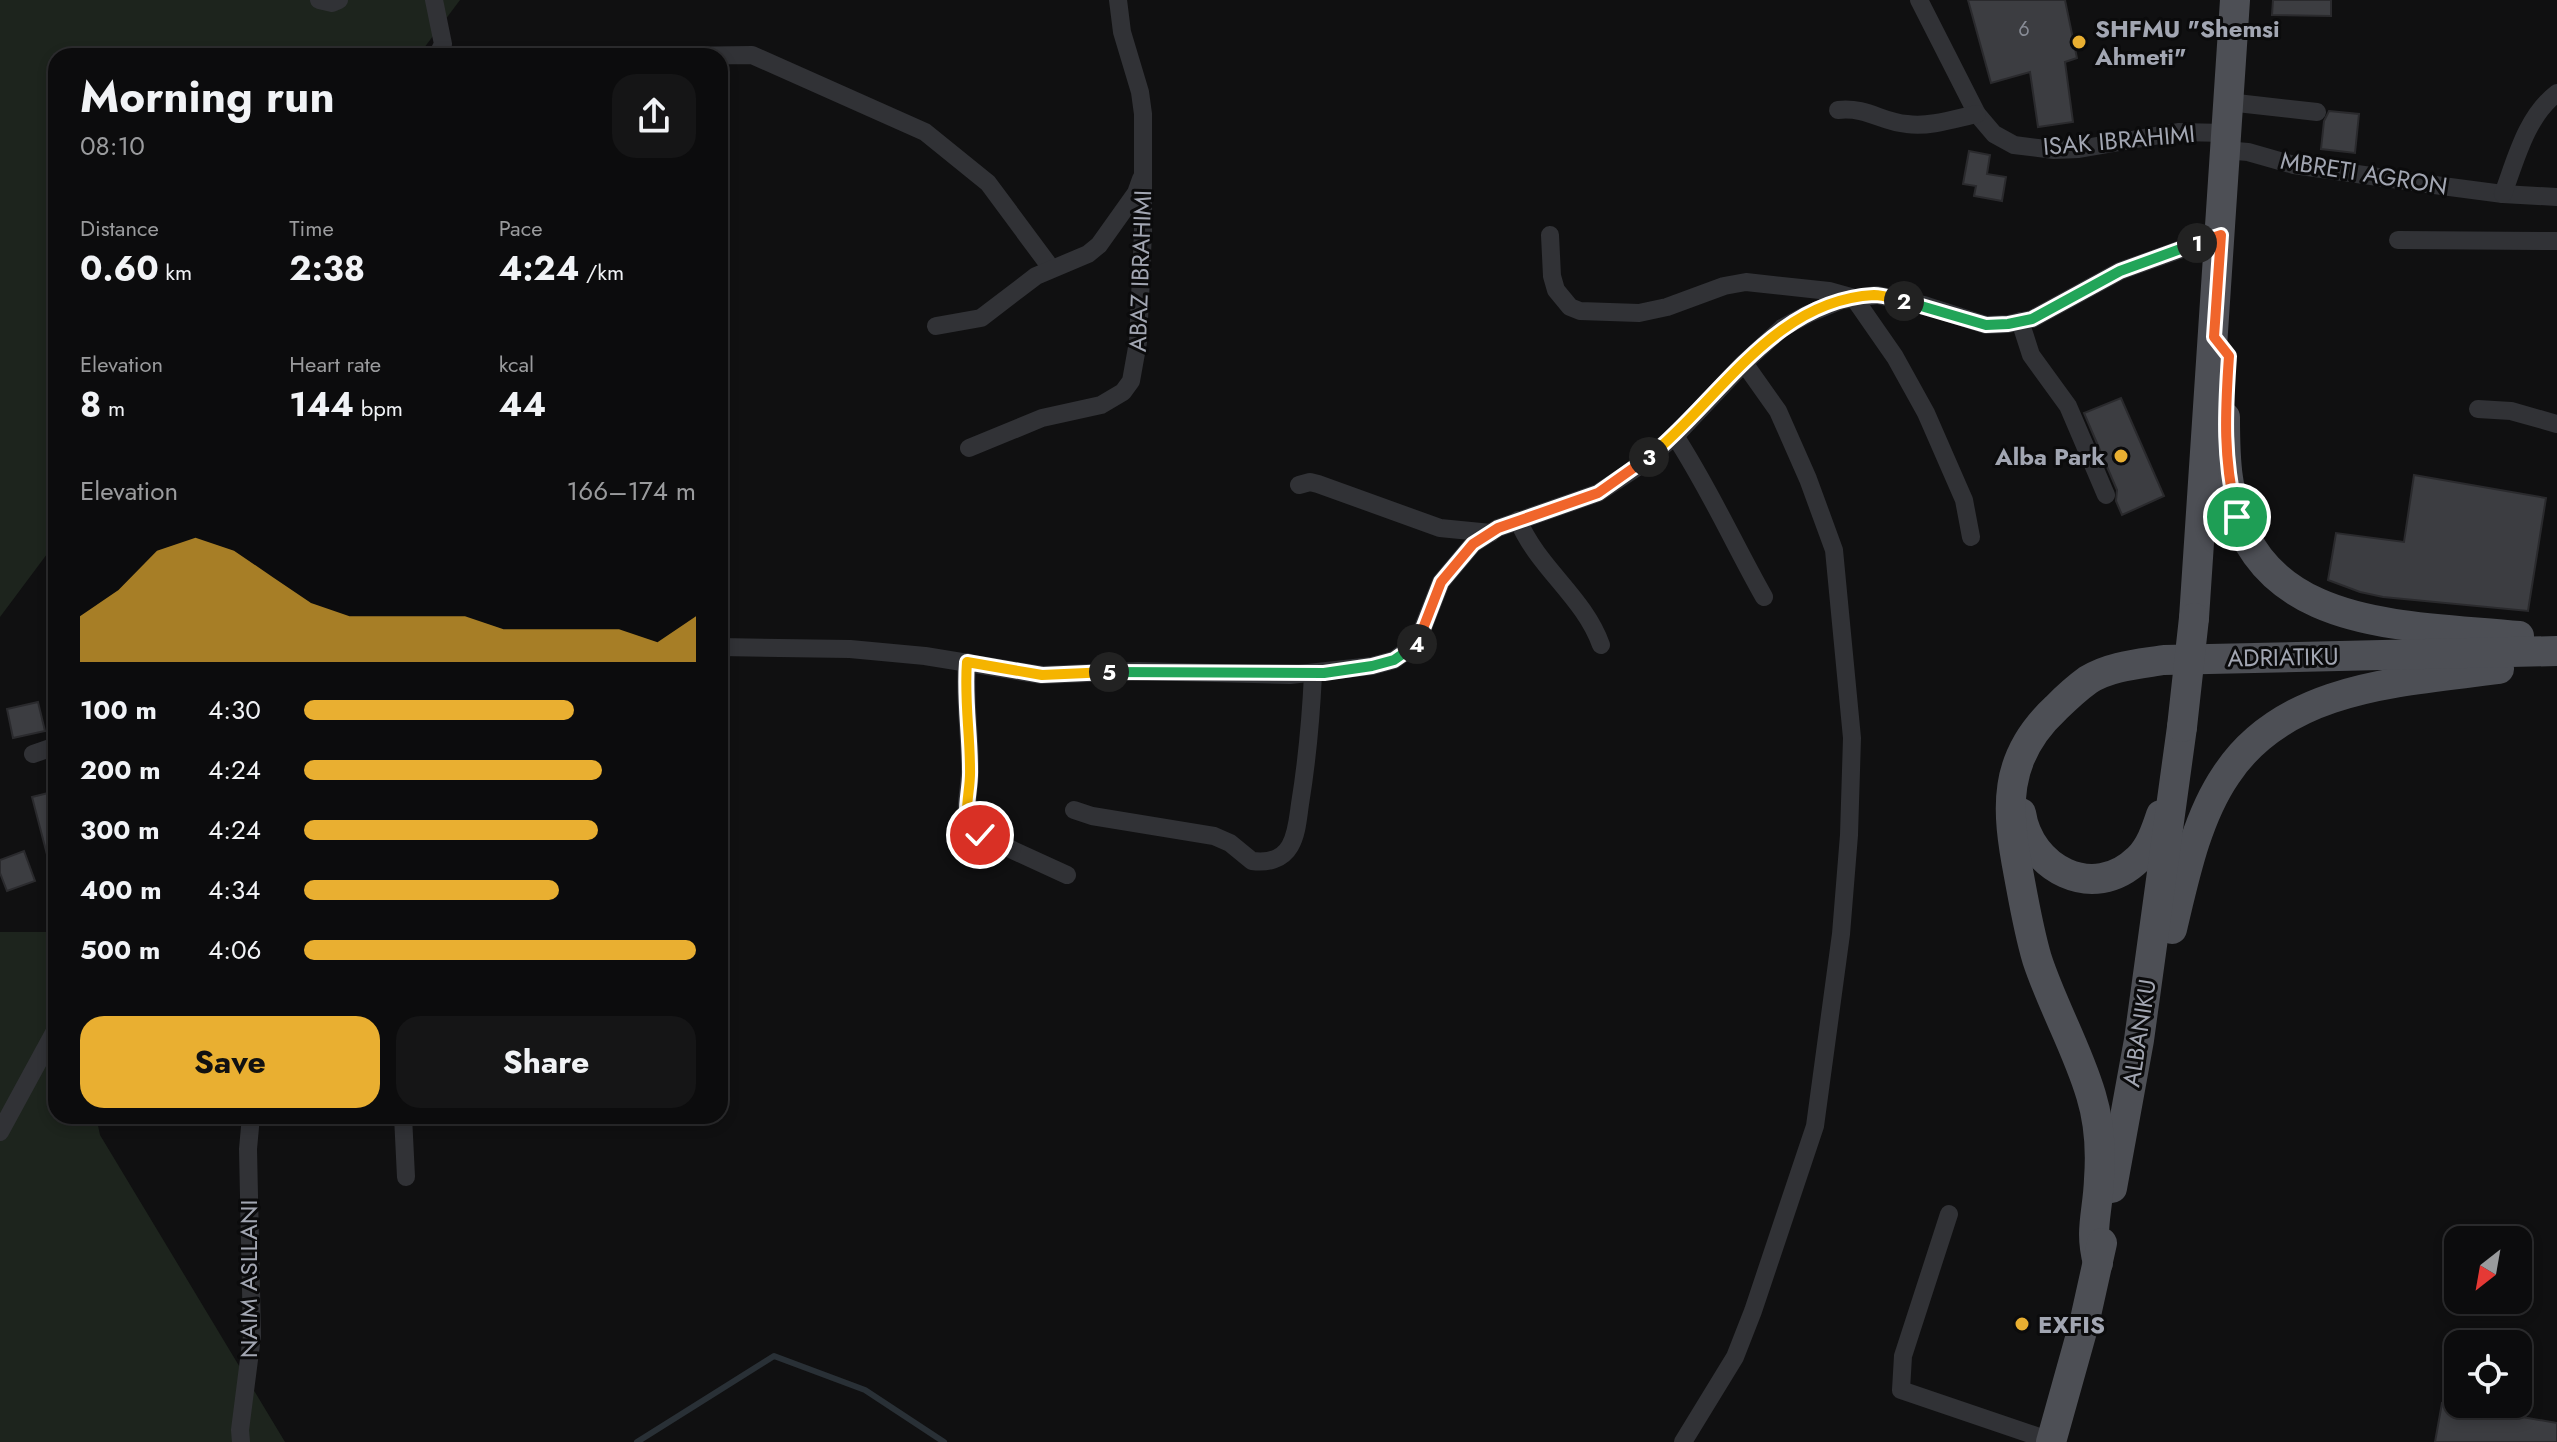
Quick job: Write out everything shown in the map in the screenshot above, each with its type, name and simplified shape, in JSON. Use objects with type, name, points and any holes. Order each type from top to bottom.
[{"type":"main road","points":[[2235,0],[2214,337],[2229,356],[2225,449],[2228,480],[2237,517],[2253,548],[2268,568],[2290,588],[2316,603],[2347,615],[2385,624],[2557,640]]},
{"type":"main road","name":"ALBANIKU","points":[[2051,1442],[2098,1263],[2139,1040],[2194,618],[2214,337]]},
{"type":"main road","name":"ADRIATIKU","points":[[2098,1263],[2092,1241],[2100,1179],[2098,1133],[2091,1095],[2037,959],[2012,833],[2009,806],[2011,782],[2019,756],[2033,732],[2090,679],[2122,667],[2164,660],[2557,651]]},
{"type":"main road","points":[[2125,1118],[2181,891],[2203,822],[2225,776],[2255,740],[2289,715],[2330,698],[2382,686],[2557,661]]},
{"type":"main road","points":[[2033,732],[2032,751],[2021,784],[2023,830],[2031,845],[2056,870],[2089,878],[2110,876],[2129,866],[2148,845],[2164,805],[2182,727]]},
{"type":"street","points":[[319,0],[332,3],[339,0]]},
{"type":"street","points":[[434,0],[443,44],[441,48]]},
{"type":"street","name":"ABAZ IBRAHIMI","points":[[969,448],[1042,418],[1101,405],[1115,399],[1131,381],[1138,342],[1143,114],[1140,92],[1122,32],[1118,0]]},
{"type":"street","name":"ISAK IBRAHIMI","points":[[1919,0],[1977,114],[2002,140],[2028,148],[2079,149],[2178,132],[2225,142]]},
{"type":"street","points":[[728,55],[752,55],[925,132],[988,183],[1051,268]]},
{"type":"street","points":[[2503,194],[2529,127],[2536,114],[2557,93]]},
{"type":"street","points":[[2228,102],[2317,112]]},
{"type":"street","points":[[1838,110],[1864,110],[1903,124],[1934,123],[1977,114]]},
{"type":"street","name":"MBRETI AGRON","points":[[2225,142],[2294,165],[2503,194],[2557,197]]},
{"type":"street","name":"ABAZ IBRAHIMI","points":[[936,326],[981,318],[1051,268],[1088,254],[1099,245],[1136,193],[1144,173]]},
{"type":"street","points":[[1550,235],[1552,276],[1556,290],[1570,307],[1580,311],[1639,313],[1746,282],[1829,291],[1854,298],[1895,357],[1926,413],[1964,500],[1971,537]]},
{"type":"street","points":[[728,647],[850,649],[967,662],[1042,675],[1138,671],[1313,674],[1394,660],[1417,643],[1441,582],[1473,544],[1518,520],[1598,493],[1636,468],[1675,436],[1782,328],[1808,314],[1842,300],[1877,295],[1924,305],[1986,325],[2032,319],[2120,271],[2221,235]]},
{"type":"street","points":[[2398,240],[2557,241]]},
{"type":"street","points":[[2020,321],[2031,355],[2068,406],[2106,495]]},
{"type":"street","points":[[1683,1442],[1735,1357],[1759,1296],[1815,1126],[1841,934],[1849,835],[1852,738],[1834,550],[1778,411],[1744,363]]},
{"type":"street","points":[[2478,409],[2511,411],[2557,424]]},
{"type":"street","points":[[1675,436],[1716,503],[1733,543],[1764,597]]},
{"type":"street","points":[[1299,485],[1310,482],[1318,484],[1440,528],[1491,533]]},
{"type":"street","points":[[1518,520],[1534,553],[1576,602],[1601,645]]},
{"type":"street","points":[[967,662],[965,690],[971,773],[966,817],[968,826],[980,835],[1067,875]]},
{"type":"street","points":[[1074,810],[1092,816],[1214,836],[1230,843],[1252,861],[1273,860],[1283,855],[1291,845],[1299,815],[1313,674]]},
{"type":"street","points":[[33,754],[48,749]]},
{"type":"street","points":[[0,1132],[48,1044]]},
{"type":"street","name":"NAIM ASLLANI","points":[[241,1442],[252,1336],[248,1149],[250,1124]]},
{"type":"street","points":[[403,1124],[406,1177]]},
{"type":"street","name":"ALBANIKU","points":[[1949,1214],[1903,1356],[1901,1390],[2051,1442]]},
{"type":"shaded area","points":[[0,0],[460,0],[424,48],[48,48],[48,553],[0,617]]},
{"type":"shaded area","points":[[0,932],[48,932],[48,1124],[98,1124],[100,1135],[285,1442],[0,1442]]},
{"type":"building","points":[[1968,0],[2065,0],[2077,58],[2065,62],[2073,122],[2038,127],[2030,72],[1991,83]]},
{"type":"building","points":[[2273,0],[2331,0],[2331,16],[2272,15]]},
{"type":"building","points":[[2329,111],[2359,114],[2355,153],[2321,149],[2324,121]]},
{"type":"building","points":[[1969,151],[1990,155],[1987,174],[2006,177],[2002,201],[1974,196],[1976,186],[1963,184]]},
{"type":"building","name":"Alba Park","points":[[2121,398],[2164,496],[2122,515],[2116,501],[2117,490],[2084,413]]},
{"type":"building","points":[[2414,475],[2546,498],[2528,611],[2383,597],[2328,580],[2336,533],[2404,542]]},
{"type":"building","points":[[38,702],[45,731],[13,738],[7,709]]},
{"type":"building","points":[[48,793],[48,858],[32,797]]},
{"type":"building","points":[[24,851],[35,881],[7,891],[0,873],[0,860]]},
{"type":"building","points":[[2442,1403],[2444,1418],[2528,1418],[2557,1423],[2557,1442],[2435,1442]]},
{"type":"waterway","points":[[637,1442],[774,1356],[865,1390],[944,1442]]},
{"type":"place","name":"SHFMU \"Shemsi Ahmeti\"","points":[[2079,42]]},
{"type":"place","name":"Alba Park","points":[[2121,456]]},
{"type":"place","name":"EXFIS","points":[[2022,1324]]},
{"type":"route","points":[[980,835],[968,826],[966,817],[971,773],[965,690],[967,662],[1042,675],[1138,671],[1290,675],[1324,673],[1394,660],[1417,643],[1441,582],[1473,544],[1498,528],[1598,493],[1636,468],[1675,436],[1782,328],[1842,300],[1877,295],[1924,305],[1963,320],[1986,325],[2008,324],[2032,319],[2120,271],[2221,235],[2214,337],[2229,356],[2225,449],[2228,480],[2237,517]]}]
